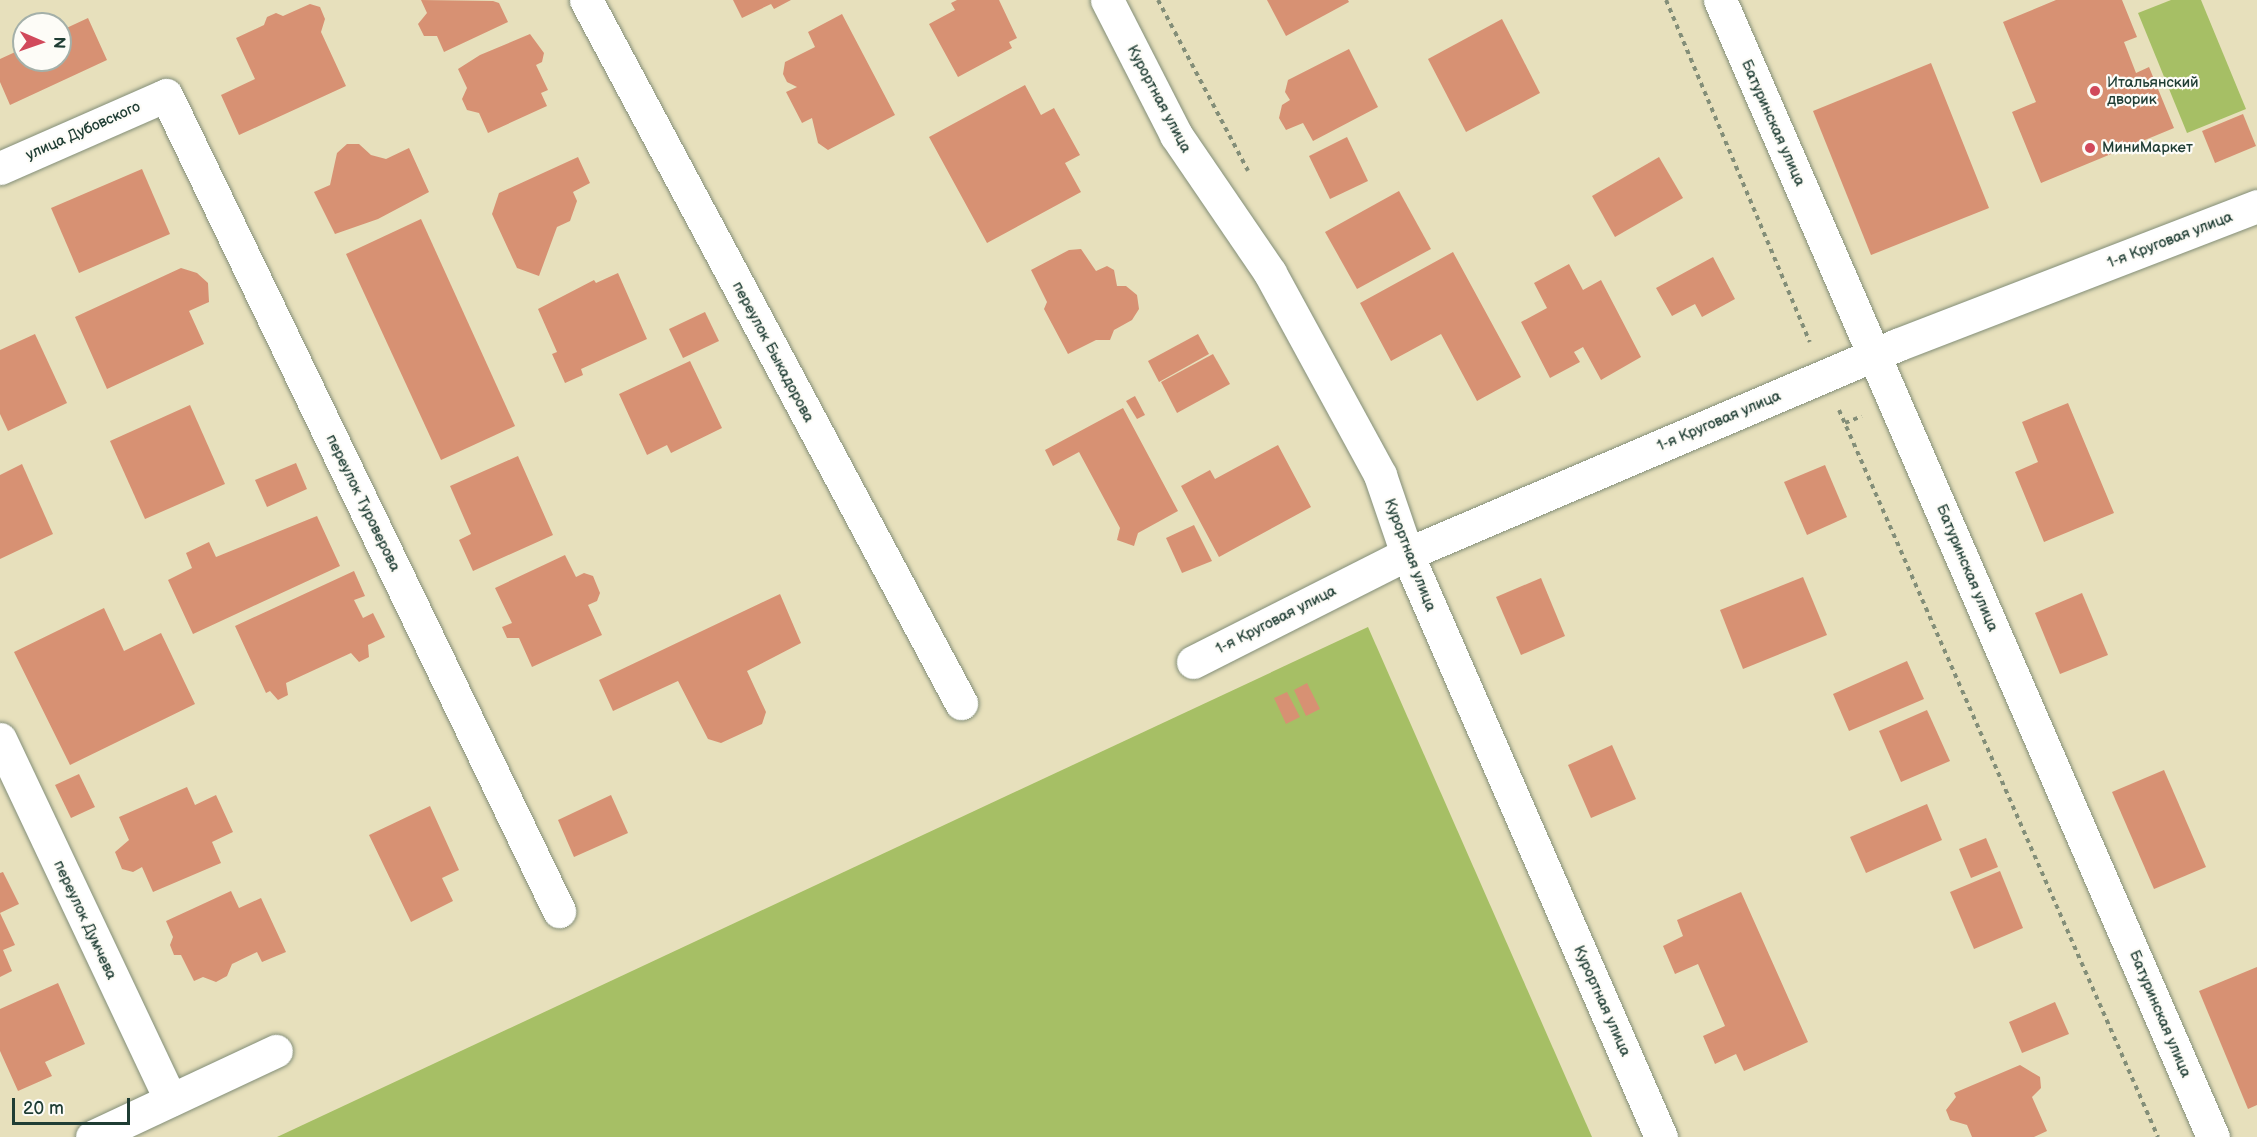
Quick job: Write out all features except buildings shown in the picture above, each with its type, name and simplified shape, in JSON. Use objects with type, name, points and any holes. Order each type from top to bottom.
[{"type":"street","name":"переулок Быкадорова","points":[[586,0],[960,704]]},
{"type":"street","name":"Курортная улица","points":[[1107,0],[1176,135],[1270,273],[1374,465],[1407,554],[1661,1137]]},
{"type":"street","name":"Батуринская улица","points":[[1720,0],[2213,1137]]},
{"type":"street","name":"улица Дубовского","points":[[0,168],[166,95]]},
{"type":"street","name":"переулок Туроверова","points":[[166,95],[559,912]]},
{"type":"street","name":"1-я Круговая улица","points":[[1193,662],[1407,554],[1874,355],[2257,206]]},
{"type":"street","name":"переулок Думчева","points":[[0,739],[171,1100]]},
{"type":"street","points":[[92,1137],[276,1051]]},
{"type":"path","points":[[1158,0],[1251,177]]},
{"type":"path","points":[[1666,0],[1824,376],[2158,1137]]},
{"type":"green space","points":[[2171,0],[2201,0],[2246,109],[2187,133],[2138,13]]},
{"type":"green space","points":[[1368,627],[1592,1137],[277,1137]]},
{"type":"place","name":"Итальянский дворик","points":[[2095,91]]},
{"type":"place","name":"МиниМаркет","points":[[2090,148]]}]
